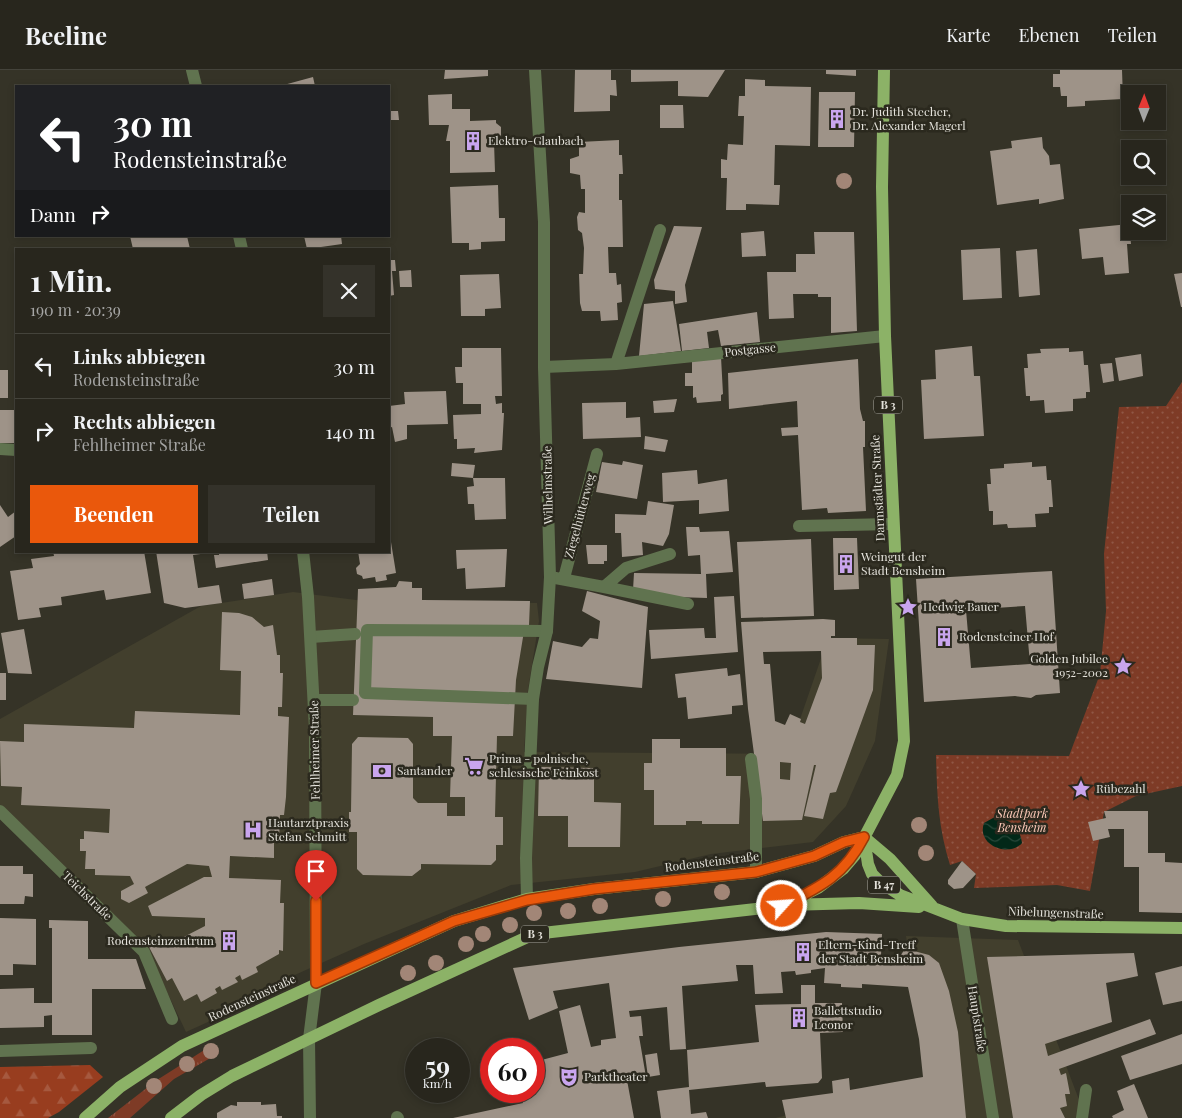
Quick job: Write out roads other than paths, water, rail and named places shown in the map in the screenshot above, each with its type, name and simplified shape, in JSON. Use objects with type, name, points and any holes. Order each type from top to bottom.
[{"type":"main road","name":"Darmstädter Straße","points":[[864,837],[897,775],[904,741],[885,336],[882,187],[884,70]]},
{"type":"main road","name":"Rodensteinstraße","points":[[85,1118],[120,1087],[182,1046],[454,921],[527,900],[594,889],[756,872],[814,856],[844,842],[864,837]]},
{"type":"main road","name":"B 3","points":[[171,1118],[201,1095],[232,1076],[534,934],[782,906],[830,880],[855,856],[864,837]]},
{"type":"main road","name":"Nibelungenstraße","points":[[864,837],[890,859],[933,907]]},
{"type":"main road","name":"Nibelungenstraße","points":[[864,837],[868,864],[872,874],[880,882],[900,895],[962,919],[1006,926],[1182,928]]},
{"type":"main road","name":"B 47","points":[[782,906],[859,904],[933,907]]},
{"type":"street","points":[[192,70],[196,85]]},
{"type":"street","name":"Wilhelmstraße","points":[[527,900],[526,858],[534,698],[538,667],[547,631],[550,577],[544,367],[544,222],[535,70]]},
{"type":"street","points":[[616,364],[660,230]]},
{"type":"street","name":"Postgasse","points":[[544,367],[616,364],[885,336]]},
{"type":"street","points":[[0,449],[15,450]]},
{"type":"street","name":"Ziegelhütterweg","points":[[564,578],[597,454]]},
{"type":"street","points":[[799,526],[893,524]]},
{"type":"street","name":"Fehlheimer Straße","points":[[303,553],[314,700],[316,983],[309,1039],[310,1118]]},
{"type":"street","points":[[604,587],[626,568],[670,554]]},
{"type":"street","points":[[550,577],[564,578],[688,604]]},
{"type":"street","points":[[534,698],[366,693],[367,630],[547,631]]},
{"type":"street","points":[[310,637],[355,634]]},
{"type":"street","points":[[314,700],[353,700]]},
{"type":"street","points":[[751,759],[756,799],[756,872]]},
{"type":"street","name":"Teichstraße","points":[[0,811],[144,952],[172,1019]]},
{"type":"street","name":"Hauptstraße","points":[[962,919],[993,1118]]},
{"type":"street","points":[[0,1051],[91,1048]]},
{"type":"street","points":[[1082,1118],[1086,1090]]},
{"type":"water","points":[[993,818],[999,818],[1013,824],[1019,832],[1022,843],[1016,847],[1002,849],[989,843],[983,831],[984,823]]},
{"type":"place","name":"Dr. Judith Stecher, Dr. Alexander Magerl","points":[[837,119]]},
{"type":"place","name":"Elektro-Glaubach","points":[[473,141]]},
{"type":"place","name":"Weingut der Stadt Bensheim","points":[[846,564]]},
{"type":"place","name":"Hedwig Bauer","points":[[908,607]]},
{"type":"place","name":"Rodensteiner Hof","points":[[944,637]]},
{"type":"place","name":"Golden Jubilee 1952-2002","points":[[1123,666]]},
{"type":"place","name":"Prima - polnische, schlesische Feinkost","points":[[474,766]]},
{"type":"place","name":"Santander","points":[[382,771]]},
{"type":"place","name":"Rübezahl","points":[[1081,789]]},
{"type":"place","name":"Hautarztpraxis Stefan Schmitt","points":[[253,830]]},
{"type":"place","name":"Rodensteinzentrum","points":[[229,941]]},
{"type":"place","name":"Eltern-Kind-Treff der Stadt Bensheim","points":[[803,952]]},
{"type":"place","name":"Ballettstudio Leonor","points":[[799,1018]]},
{"type":"place","name":"Parktheater","points":[[569,1077]]},
{"type":"park label","name":"Stadtpark Bensheim","points":[[1022,821]]}]
